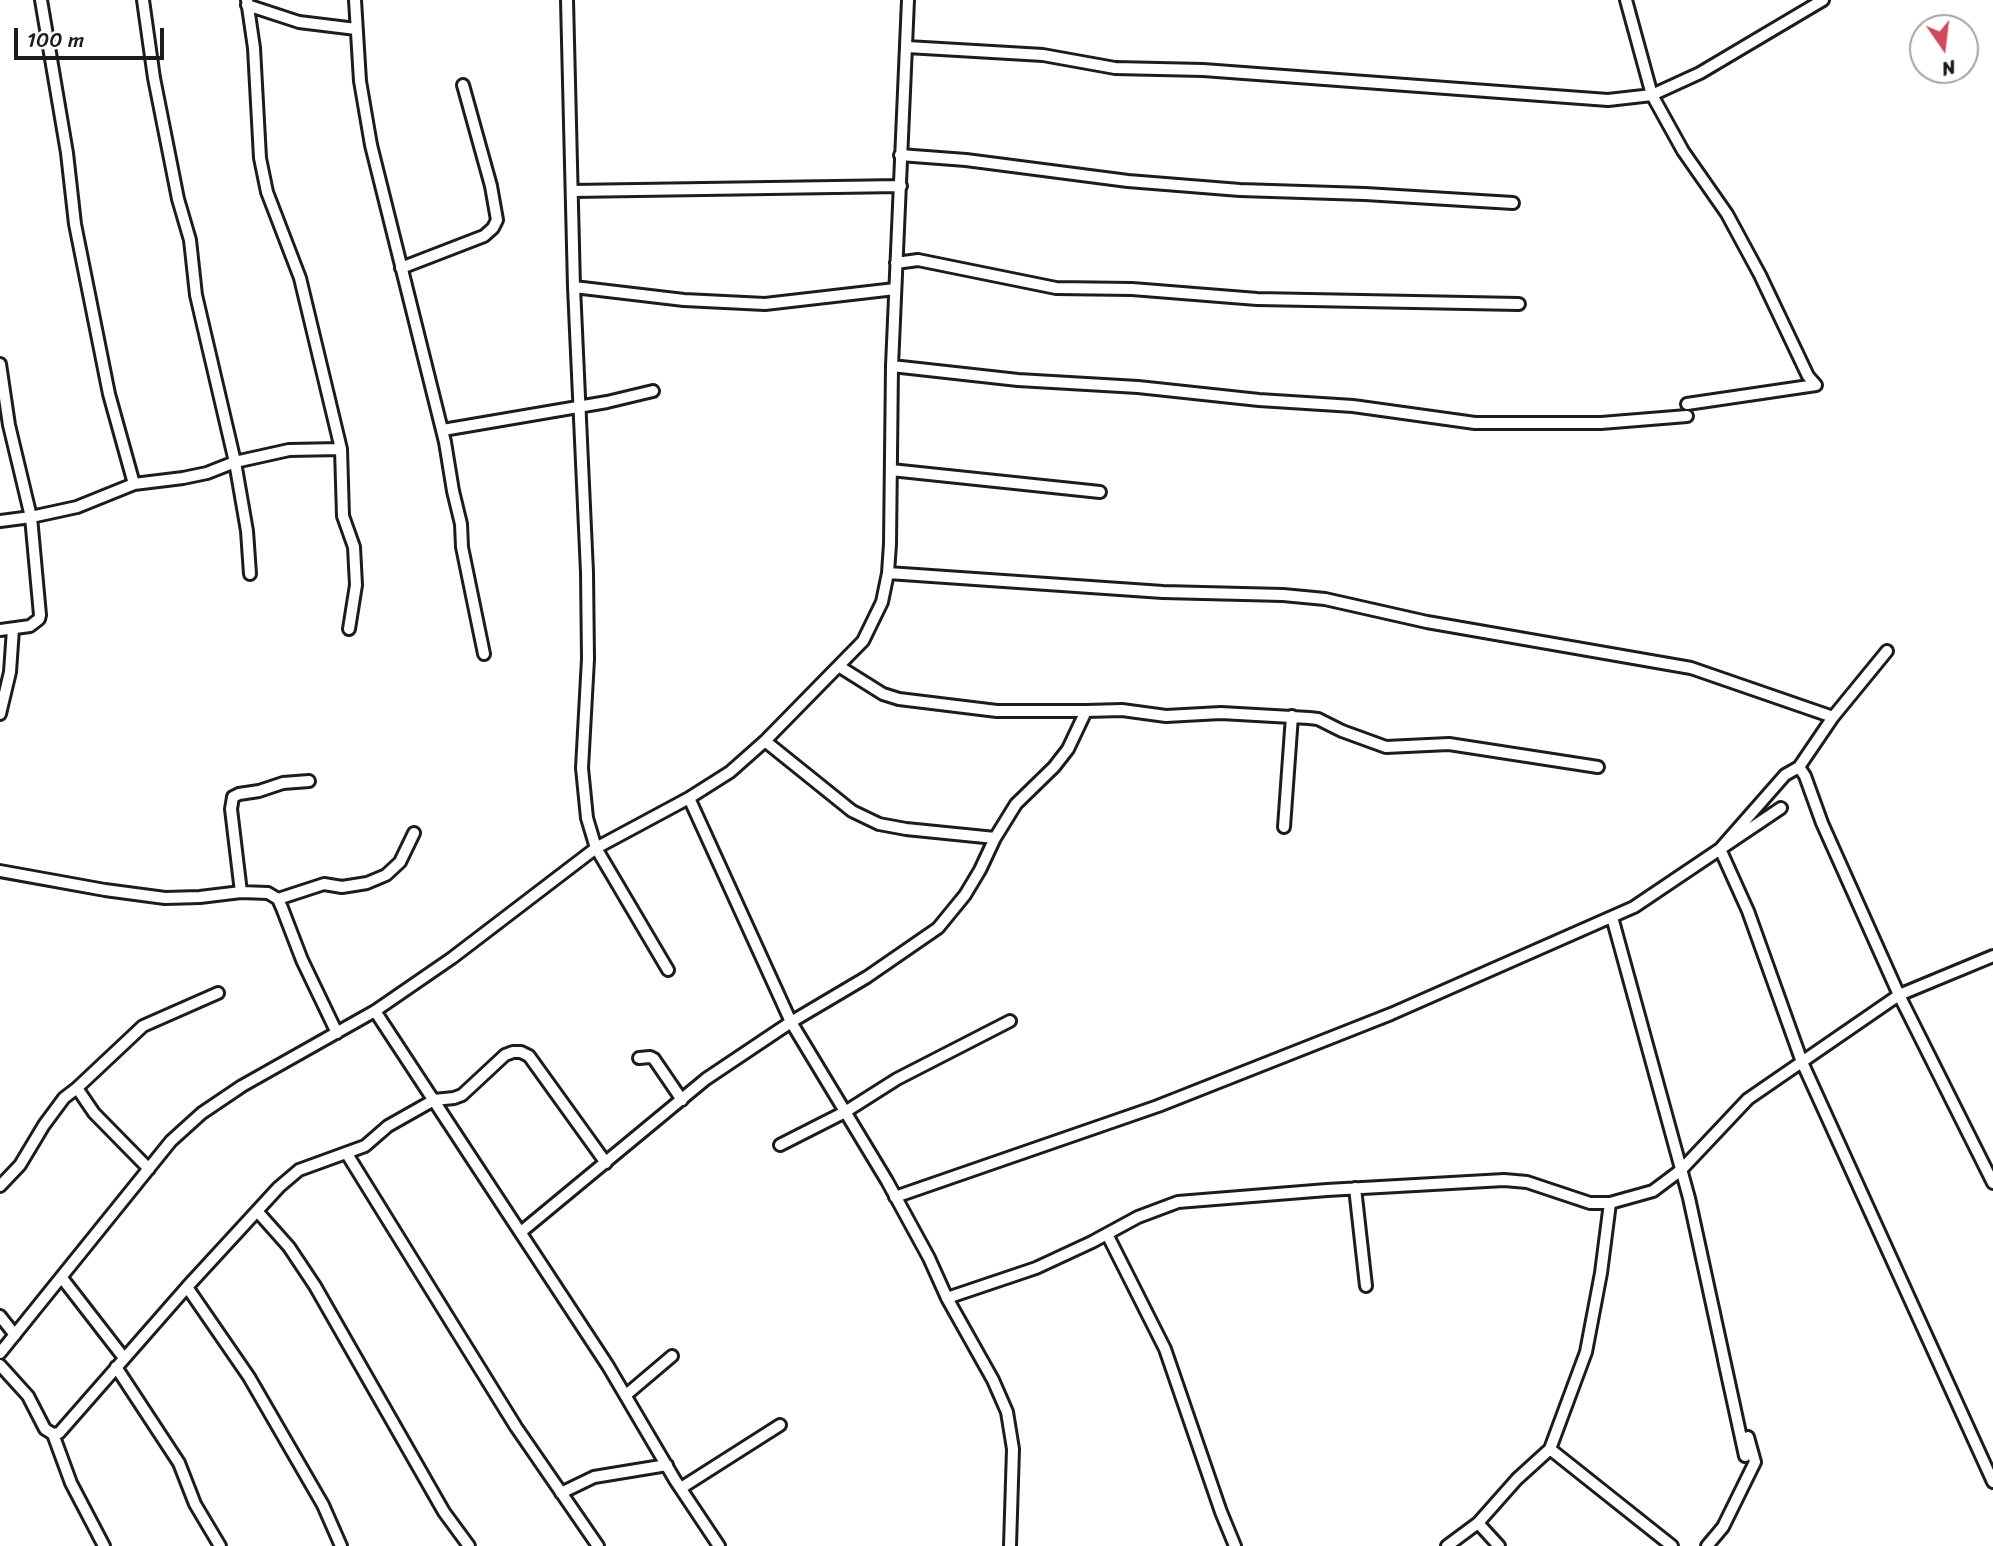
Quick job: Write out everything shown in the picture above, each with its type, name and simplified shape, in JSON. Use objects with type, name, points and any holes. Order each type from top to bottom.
[{"type":"street","points":[[41,0],[65,143],[75,224],[109,394],[134,484]]},
{"type":"street","points":[[143,0],[154,78],[178,199],[190,240],[197,295],[235,461],[247,531],[250,574]]},
{"type":"street","points":[[355,0],[360,81],[371,145],[443,430],[484,653]]},
{"type":"street","points":[[567,0],[574,288],[587,572],[588,659],[582,768],[587,818],[596,848],[668,970]]},
{"type":"street","points":[[0,1353],[171,1141],[202,1113],[242,1086],[375,1011],[452,958],[596,848],[689,798],[730,772],[765,741],[863,641],[882,602],[888,573],[892,366],[908,0]]},
{"type":"street","points":[[1626,0],[1651,95],[1683,151],[1727,214],[1760,275],[1808,376],[1816,385],[1687,404]]},
{"type":"street","points":[[906,47],[1043,55],[1115,68],[1203,70],[1608,100],[1651,95],[1700,73],[1824,0]]},
{"type":"street","points":[[349,629],[356,585],[354,547],[342,516],[341,449],[300,278],[267,192],[260,158],[254,48],[247,2],[299,22],[356,29]]},
{"type":"street","points":[[401,268],[484,236],[497,220],[491,186],[463,85]]},
{"type":"street","points":[[900,155],[966,160],[1128,181],[1240,190],[1513,203]]},
{"type":"street","points":[[572,191],[901,186]]},
{"type":"street","points":[[896,262],[918,260],[1056,288],[1132,289],[1257,299],[1519,304]]},
{"type":"street","points":[[574,288],[684,300],[765,304],[895,289]]},
{"type":"street","points":[[0,364],[9,425],[31,517],[40,615],[35,623],[0,630]]},
{"type":"street","points":[[892,366],[1018,380],[1138,387],[1353,407],[1475,423],[1601,423],[1687,416]]},
{"type":"street","points":[[443,430],[653,391]]},
{"type":"street","points":[[0,521],[77,507],[134,484],[207,473],[235,461],[289,450],[341,449]]},
{"type":"street","points":[[891,470],[1100,492]]},
{"type":"street","points":[[888,573],[1163,592],[1283,595],[1325,599],[1427,622],[1691,668],[1833,718]]},
{"type":"street","points":[[0,714],[9,672],[13,629]]},
{"type":"street","points":[[1887,651],[1833,718],[1799,767],[1785,775],[1720,849],[1748,911],[1801,1062],[1993,1482]]},
{"type":"street","points":[[840,667],[883,694],[899,699],[998,712],[1122,710],[1166,716],[1221,713],[1292,716],[1318,719],[1386,747],[1449,744],[1598,767]]},
{"type":"street","points":[[521,1232],[705,1079],[791,1022],[867,977],[938,928],[965,895],[1016,804],[1054,767],[1068,749],[1086,711]]},
{"type":"street","points":[[1284,827],[1292,716]]},
{"type":"street","points":[[765,741],[852,811],[879,824],[995,838]]},
{"type":"street","points":[[1799,767],[1899,995],[1993,1183]]},
{"type":"street","points":[[241,892],[231,809],[233,797],[290,782],[309,781]]},
{"type":"street","points":[[689,798],[791,1022],[929,1258],[1007,1412],[1013,1449],[1010,1546]]},
{"type":"street","points":[[895,1197],[1158,1106],[1391,1014],[1612,917],[1634,907],[1781,808]]},
{"type":"street","points":[[0,871],[165,898],[258,891],[278,899],[324,884],[342,887],[367,883],[386,875],[400,862],[414,833]]},
{"type":"street","points":[[278,899],[302,960],[337,1033]]},
{"type":"street","points":[[1612,917],[1681,1170],[1745,1456]]},
{"type":"street","points":[[947,1298],[1036,1268],[1139,1217],[1178,1202],[1504,1180],[1527,1182],[1590,1203],[1610,1203],[1653,1191],[1681,1170],[1748,1099],[1801,1062],[1899,995],[1993,956]]},
{"type":"street","points":[[0,1186],[20,1165],[64,1098],[143,1027],[218,993]]},
{"type":"street","points":[[375,1011],[626,1395],[719,1546]]},
{"type":"street","points":[[780,1145],[845,1112],[897,1079],[1010,1021]]},
{"type":"street","points":[[53,1434],[59,1433],[68,1424],[187,1287],[279,1187],[299,1170],[365,1146],[388,1126],[434,1100],[462,1095],[505,1055],[521,1052],[529,1056],[606,1163]]},
{"type":"street","points":[[639,1058],[654,1059],[682,1100]]},
{"type":"street","points":[[77,1088],[94,1113],[149,1169]]},
{"type":"street","points":[[348,1154],[468,1352],[598,1546]]},
{"type":"street","points":[[1355,1188],[1366,1286]]},
{"type":"street","points":[[1447,1546],[1478,1523],[1517,1479],[1549,1449],[1586,1352],[1601,1273],[1610,1203]]},
{"type":"street","points":[[257,1211],[289,1247],[315,1286],[444,1512],[469,1546]]},
{"type":"street","points":[[1107,1234],[1164,1349],[1220,1512],[1235,1546]]},
{"type":"street","points":[[62,1278],[124,1358]]},
{"type":"street","points":[[187,1287],[249,1377],[323,1505],[341,1546]]},
{"type":"street","points":[[0,1315],[15,1335]]},
{"type":"street","points":[[626,1395],[671,1356]]},
{"type":"street","points":[[1724,1360],[1745,1456]]},
{"type":"street","points":[[0,1365],[28,1396],[45,1429],[53,1434],[71,1483],[104,1546]]},
{"type":"street","points":[[116,1367],[179,1462],[195,1504],[220,1546]]},
{"type":"street","points":[[1707,1546],[1723,1527],[1755,1462],[1733,1387],[1745,1456]]},
{"type":"street","points":[[681,1488],[780,1425]]},
{"type":"street","points":[[1549,1449],[1672,1546]]},
{"type":"street","points":[[561,1493],[594,1477],[667,1465]]},
{"type":"street","points":[[1478,1523],[1499,1546]]}]
